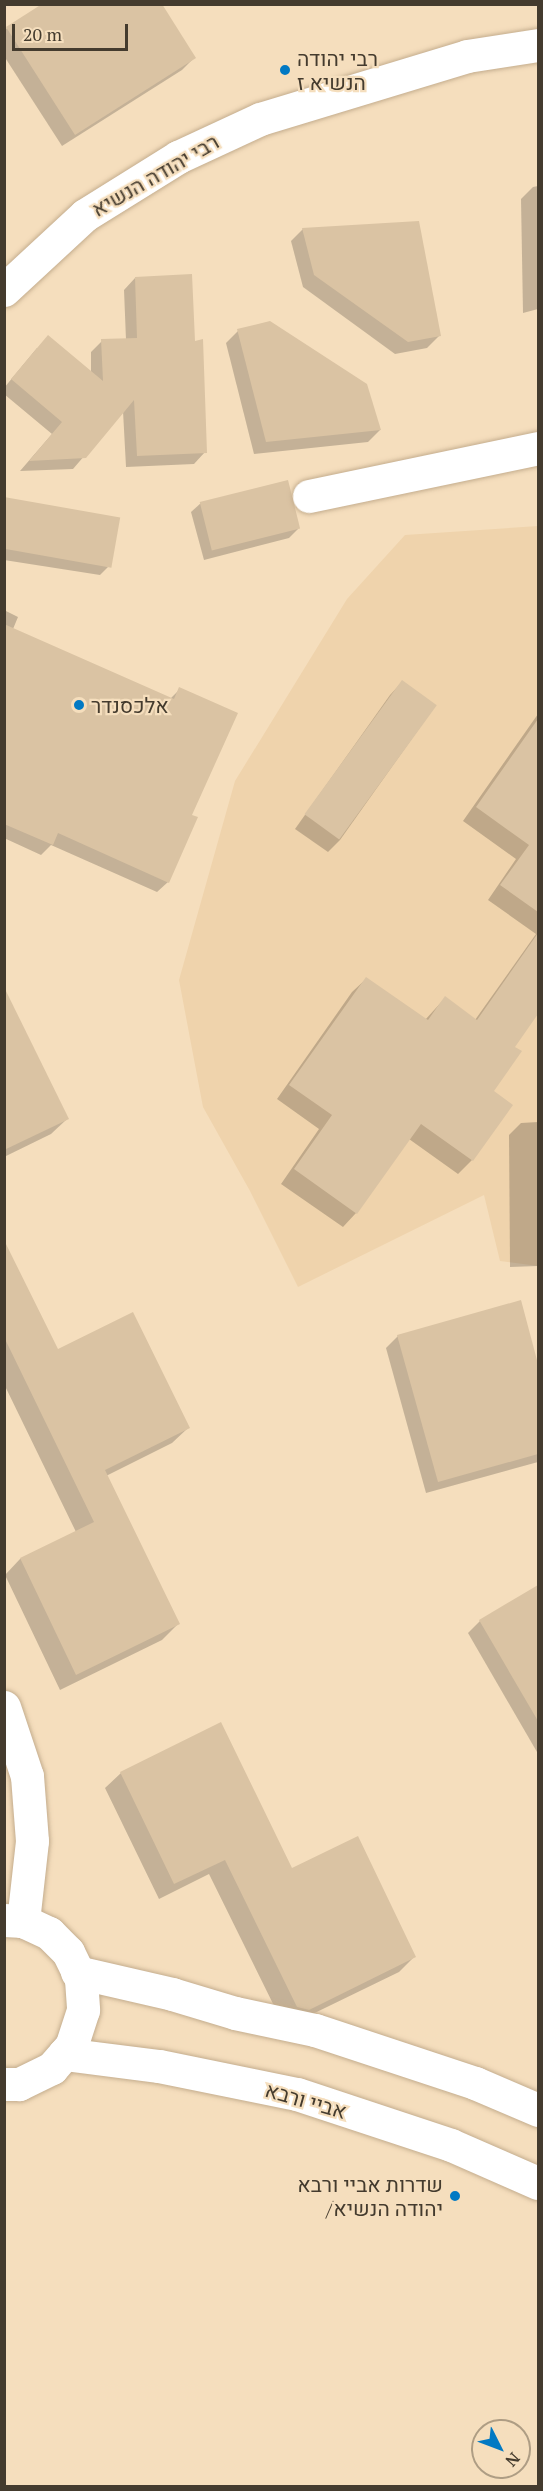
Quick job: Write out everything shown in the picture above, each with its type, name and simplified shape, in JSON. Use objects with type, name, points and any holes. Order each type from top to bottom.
[{"type":"street","name":"רבי יהודה הנשיא","points":[[4,290],[85,215],[178,156],[250,123],[354,88],[467,56],[538,45]]},
{"type":"street","points":[[309,496],[538,448]]},
{"type":"street","points":[[4,1707],[27,1776],[32,1842],[14,1921],[49,1933],[68,1952],[81,1979],[83,2010],[71,2046],[52,2068],[19,2084],[4,2084]]},
{"type":"street","points":[[77,1972],[172,1994],[235,2013],[315,2030],[475,2083],[538,2110]]},
{"type":"street","name":"אביי ורבא","points":[[64,2054],[159,2066],[297,2094],[451,2145],[538,2183]]},
{"type":"shaded area","points":[[538,526],[538,1266],[500,1261],[484,1195],[298,1287],[250,1191],[203,1107],[179,980],[235,781],[347,599],[405,535]]},
{"type":"building","points":[[42,4],[162,4],[196,58],[75,135],[6,27]]},
{"type":"building","points":[[419,221],[441,336],[408,342],[314,275],[302,228]]},
{"type":"building","points":[[192,274],[195,341],[203,339],[207,453],[137,456],[134,400],[86,458],[29,461],[62,422],[11,379],[48,335],[103,381],[101,339],[137,338],[135,277]]},
{"type":"building","points":[[270,321],[367,384],[381,430],[266,442],[237,329]]},
{"type":"building","points":[[288,480],[300,529],[212,551],[200,502]]},
{"type":"building","points":[[4,497],[120,517],[111,568],[4,549]]},
{"type":"building","points":[[4,624],[174,699],[179,687],[238,713],[192,815],[198,817],[169,883],[58,833],[53,845],[4,824]]},
{"type":"building","points":[[402,680],[437,705],[339,840],[304,814]]},
{"type":"building","points":[[538,719],[538,912],[500,885],[529,845],[476,807]]},
{"type":"building","points":[[538,933],[538,1014],[515,1047],[522,1051],[494,1091],[513,1105],[473,1161],[421,1124],[357,1214],[294,1169],[332,1115],[289,1085],[366,977],[428,1020],[445,996],[477,1020]]},
{"type":"building","points":[[4,987],[69,1119],[4,1150]]},
{"type":"building","points":[[4,1240],[58,1349],[133,1312],[190,1428],[105,1470],[180,1624],[76,1675],[20,1558],[94,1522],[4,1337]]},
{"type":"building","points":[[521,1300],[538,1364],[538,1454],[438,1482],[397,1335]]},
{"type":"building","points":[[538,1585],[538,1721],[479,1620]]},
{"type":"building","points":[[221,1722],[292,1868],[358,1836],[416,1957],[309,2010],[297,2007],[225,1860],[174,1884],[120,1772]]},
{"type":"place","name":"רבי יהודה הנשיא ז","points":[[285,70]]},
{"type":"place","name":"אלכסנדר","points":[[79,705]]},
{"type":"place","name":"שדרות אביי ורבא /יהודה הנשיא","points":[[455,2196]]}]
